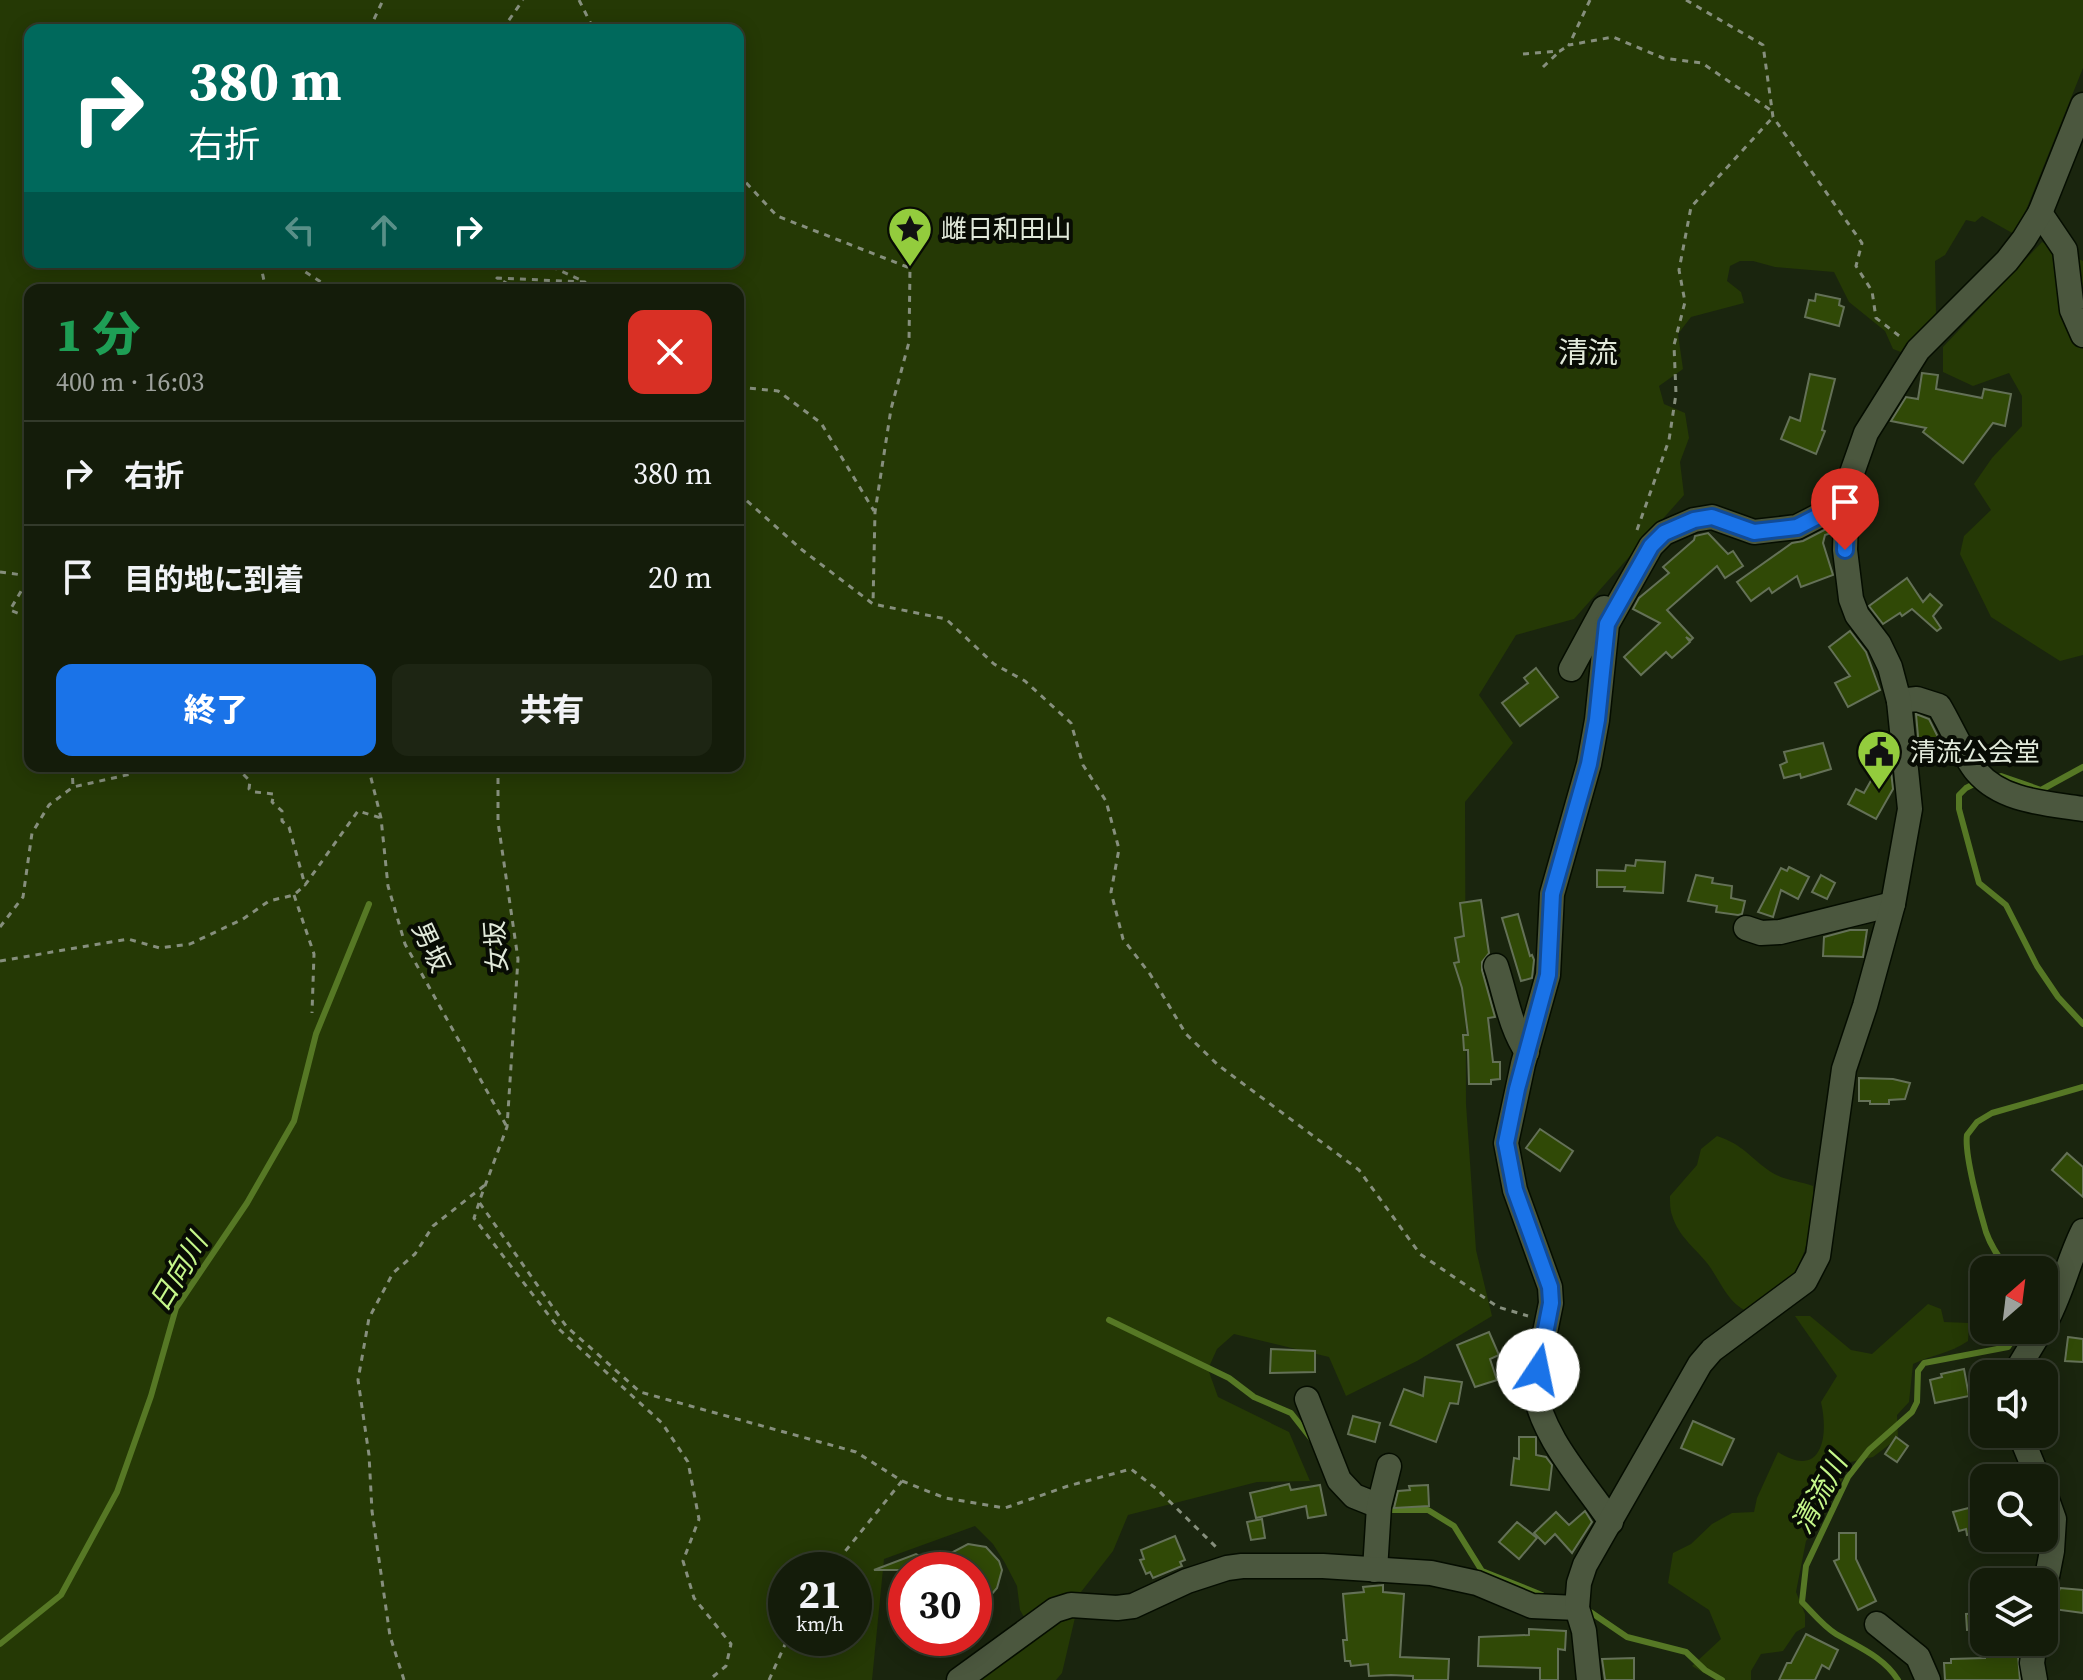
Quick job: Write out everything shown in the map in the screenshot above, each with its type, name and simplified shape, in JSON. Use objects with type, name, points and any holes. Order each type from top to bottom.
[{"type":"street","points":[[1589,1680],[1584,1631],[1577,1608],[1579,1583],[1585,1565],[1700,1364],[1712,1350],[1805,1281],[1818,1256],[1844,1069],[1893,904],[1910,809],[1899,701],[1890,667],[1879,644],[1857,615],[1851,599],[1845,550],[1847,487],[1866,433],[1918,350],[2007,261],[2040,213],[2083,105]]},
{"type":"street","points":[[2040,213],[2065,250],[2072,310],[2083,335]]},
{"type":"street","points":[[1571,669],[1651,546],[1664,533],[1694,520],[1712,517],[1754,532],[1797,527],[1828,511],[1836,493],[1847,487]]},
{"type":"street","points":[[1611,1522],[1550,1434],[1542,1417],[1534,1386],[1547,1321],[1550,1287],[1515,1190],[1506,1143],[1548,975],[1552,894],[1589,764],[1597,720],[1603,621],[1634,546]]},
{"type":"street","points":[[1899,701],[1917,699],[1939,706],[1976,771],[1992,785],[2017,798],[2083,809]]},
{"type":"street","points":[[1746,928],[1761,933],[1780,932],[1893,904]]},
{"type":"street","points":[[1496,966],[1509,1002],[1514,1033],[1527,1052]]},
{"type":"street","points":[[2058,1294],[2070,1257],[2083,1231]]},
{"type":"street","points":[[1307,1399],[1339,1480],[1354,1496],[1379,1506]]},
{"type":"street","points":[[1375,1570],[1379,1506],[1389,1466]]},
{"type":"street","points":[[959,1680],[1055,1610],[1071,1605],[1133,1606],[1187,1581],[1227,1568],[1323,1566],[1431,1573],[1477,1583],[1532,1606],[1577,1608]]},
{"type":"street","points":[[1877,1624],[1918,1657],[1928,1680]]},
{"type":"street","points":[[2033,1656],[2035,1680]]},
{"type":"path","points":[[372,24],[383,0]]},
{"type":"path","points":[[506,24],[523,0]]},
{"type":"path","points":[[579,0],[591,24]]},
{"type":"path","points":[[1569,45],[1590,0]]},
{"type":"path","points":[[1686,0],[1763,45],[1773,117],[1862,243],[1856,266],[1872,291],[1876,318],[1918,350]]},
{"type":"path","points":[[1543,67],[1569,45],[1613,37],[1663,58],[1702,63],[1772,111]]},
{"type":"path","points":[[1523,54],[1560,51]]},
{"type":"path","points":[[1634,546],[1637,525],[1669,440],[1676,394],[1674,345],[1685,302],[1679,270],[1691,207],[1773,117]]},
{"type":"path","points":[[744,180],[777,216],[910,268],[909,342],[891,409],[875,512],[873,604]]},
{"type":"path","points":[[306,268],[304,271],[320,284]]},
{"type":"path","points":[[508,284],[497,278],[585,282],[554,268]]},
{"type":"path","points":[[744,388],[778,391],[821,423],[875,512]]},
{"type":"path","points":[[744,498],[801,549],[873,604],[946,619],[994,664],[1025,681],[1071,723],[1083,765],[1106,801],[1119,849],[1111,892],[1123,939],[1150,974],[1186,1034],[1218,1065],[1359,1170],[1420,1254],[1498,1307],[1547,1321]]},
{"type":"path","points":[[0,572],[24,575]]},
{"type":"path","points":[[24,586],[10,610],[24,616]]},
{"type":"path","points":[[72,772],[73,787]]},
{"type":"path","points":[[0,927],[23,897],[32,833],[49,805],[73,787],[134,772]]},
{"type":"path","points":[[241,772],[250,781],[249,789],[261,794],[274,794],[272,802],[282,811],[282,821],[289,827],[305,885]]},
{"type":"path","name":"男坂","points":[[370,772],[381,818],[388,886],[405,944],[507,1127]]},
{"type":"path","name":"女坂","points":[[479,1202],[507,1127],[518,959],[498,822],[498,772]]},
{"type":"path","points":[[0,961],[128,939],[160,948],[190,944],[243,919],[269,901],[294,895],[305,885],[358,811],[381,818]]},
{"type":"path","points":[[294,895],[314,954],[312,1013]]},
{"type":"path","points":[[404,1680],[390,1636],[358,1380],[369,1318],[393,1273],[415,1254],[433,1226],[485,1185]]},
{"type":"path","points":[[479,1202],[566,1326],[640,1392],[856,1452],[902,1481],[945,1498],[1005,1508],[1131,1469],[1158,1490],[1221,1553],[1227,1568]]},
{"type":"path","points":[[479,1202],[474,1218],[560,1330],[662,1423],[688,1462],[699,1519],[683,1561],[694,1598],[731,1644],[726,1666],[709,1680]]},
{"type":"path","points":[[845,1552],[902,1481]]},
{"type":"path","points":[[769,1680],[780,1656]]},
{"type":"green space","points":[[0,0],[2083,0],[2083,68],[2014,234],[1982,216],[1975,222],[1966,220],[1945,255],[1935,261],[1936,313],[1906,354],[1893,349],[1885,331],[1849,302],[1834,272],[1775,267],[1753,261],[1740,261],[1730,266],[1727,281],[1741,292],[1744,303],[1691,317],[1678,334],[1683,369],[1659,386],[1664,404],[1685,413],[1689,438],[1680,462],[1684,495],[1574,619],[1516,635],[1479,695],[1513,743],[1465,802],[1466,1104],[1476,1250],[1492,1316],[1417,1361],[1346,1396],[1329,1357],[1234,1334],[1217,1349],[1208,1369],[1218,1397],[1289,1432],[1310,1481],[1257,1482],[1128,1515],[1113,1551],[1081,1592],[1062,1673],[1056,1680],[981,1680],[1034,1635],[1020,1610],[1017,1586],[1005,1563],[993,1544],[975,1526],[903,1552],[888,1552],[888,1558],[884,1559],[872,1680],[0,1680]]},
{"type":"green space","points":[[2042,242],[2083,261],[2083,655],[2060,661],[1991,617],[1960,554],[1964,536],[1991,510],[1974,484],[1992,458],[2022,426],[2022,396],[2009,373],[1973,386],[1943,372],[1943,347]]},
{"type":"green space","points":[[1717,1136],[1740,1147],[1776,1175],[1813,1186],[1809,1233],[1798,1267],[1782,1286],[1747,1311],[1730,1298],[1710,1267],[1679,1230],[1671,1211],[1670,1196],[1697,1165],[1701,1149]]},
{"type":"green space","points":[[1928,1304],[1941,1309],[1944,1322],[1969,1323],[1968,1341],[1913,1364],[1909,1402],[1897,1415],[1898,1438],[1873,1457],[1851,1462],[1821,1522],[1806,1541],[1796,1592],[1805,1614],[1805,1627],[1796,1632],[1783,1651],[1761,1654],[1751,1671],[1751,1680],[1716,1680],[1692,1666],[1721,1639],[1709,1610],[1668,1583],[1673,1553],[1691,1544],[1712,1524],[1732,1513],[1754,1512],[1757,1498],[1778,1452],[1804,1461],[1813,1457],[1823,1440],[1821,1402],[1837,1376],[1795,1316],[1810,1316],[1851,1350],[1872,1354]]},
{"type":"building","points":[[1816,294],[1840,299],[1839,305],[1844,307],[1839,326],[1805,317],[1809,300],[1815,301]]},
{"type":"building","points":[[1922,373],[1938,375],[1936,389],[1982,398],[1984,389],[2011,394],[2005,426],[1993,423],[1963,463],[1923,432],[1926,428],[1891,421],[1906,397],[1918,399]]},
{"type":"building","points":[[1810,374],[1835,379],[1822,430],[1825,431],[1816,454],[1781,439],[1790,417],[1800,421]]},
{"type":"building","points":[[1830,527],[1831,533],[1825,535],[1823,543],[1833,575],[1801,587],[1797,576],[1772,593],[1769,588],[1751,601],[1737,582],[1792,543],[1803,541]]},
{"type":"building","points":[[1708,533],[1728,554],[1733,551],[1743,566],[1725,578],[1717,566],[1667,610],[1693,638],[1686,637],[1690,642],[1672,658],[1666,652],[1641,675],[1624,657],[1660,623],[1633,609],[1639,598],[1669,573],[1663,567],[1695,536]]},
{"type":"building","points":[[1907,578],[1923,602],[1930,594],[1942,605],[1933,616],[1941,628],[1937,631],[1912,609],[1883,624],[1869,606]]},
{"type":"building","points":[[1850,631],[1866,652],[1880,690],[1848,707],[1835,683],[1850,676],[1829,647]]},
{"type":"building","points":[[1536,668],[1558,697],[1520,726],[1502,703],[1528,683],[1524,678]]},
{"type":"building","points":[[1916,714],[1929,719],[1941,743],[1919,747]]},
{"type":"building","points":[[1823,743],[1831,769],[1801,778],[1800,774],[1784,778],[1780,765],[1787,762],[1784,752]]},
{"type":"building","name":"清流公会堂","points":[[1883,766],[1891,771],[1893,789],[1876,819],[1848,804],[1856,789],[1864,793],[1877,770],[1880,772]]},
{"type":"building","points":[[1636,860],[1665,862],[1663,893],[1624,891],[1625,887],[1597,887],[1597,870],[1625,871],[1626,865],[1635,866]]},
{"type":"building","points":[[1789,867],[1809,877],[1798,899],[1781,890],[1773,917],[1758,912],[1781,868],[1787,871]]},
{"type":"building","points":[[1696,875],[1713,878],[1712,883],[1732,886],[1731,898],[1745,901],[1742,914],[1716,912],[1717,906],[1688,901]]},
{"type":"building","points":[[1821,875],[1835,883],[1827,899],[1812,892]]},
{"type":"building","points":[[1481,900],[1489,953],[1482,962],[1482,970],[1495,1017],[1488,1018],[1493,1062],[1500,1062],[1500,1079],[1491,1080],[1491,1084],[1469,1084],[1468,1050],[1464,1050],[1463,1035],[1468,1035],[1462,988],[1454,963],[1459,962],[1455,938],[1464,936],[1460,903]]},
{"type":"building","points":[[1518,914],[1530,956],[1534,960],[1532,978],[1521,981],[1502,918]]},
{"type":"building","points":[[1850,930],[1867,930],[1863,957],[1823,956],[1824,937]]},
{"type":"building","points":[[1859,1078],[1910,1083],[1905,1099],[1889,1100],[1889,1104],[1870,1104],[1870,1101],[1859,1101]]},
{"type":"building","points":[[1540,1129],[1573,1151],[1560,1171],[1526,1148]]},
{"type":"building","points":[[2067,1153],[2083,1167],[2083,1197],[2052,1170]]},
{"type":"building","points":[[1489,1332],[1499,1355],[1490,1359],[1497,1380],[1475,1387],[1457,1345]]},
{"type":"building","points":[[2068,1337],[2083,1339],[2083,1362],[2065,1361]]},
{"type":"building","points":[[1271,1349],[1315,1351],[1315,1372],[1270,1373]]},
{"type":"building","points":[[1964,1369],[1969,1396],[1935,1403],[1930,1380]]},
{"type":"building","points":[[1425,1377],[1462,1382],[1458,1404],[1450,1403],[1436,1442],[1390,1425],[1404,1389],[1423,1396]]},
{"type":"building","points":[[1353,1416],[1380,1423],[1375,1442],[1348,1434]]},
{"type":"building","points":[[1693,1421],[1734,1439],[1722,1465],[1681,1448]]},
{"type":"building","points":[[1519,1437],[1536,1437],[1536,1455],[1546,1457],[1552,1465],[1549,1490],[1511,1485],[1514,1458],[1519,1459]]},
{"type":"building","points":[[1896,1437],[1908,1446],[1897,1462],[1885,1454]]},
{"type":"building","points":[[1289,1484],[1291,1490],[1320,1485],[1326,1515],[1308,1518],[1306,1506],[1256,1518],[1250,1493]]},
{"type":"building","points":[[1428,1485],[1429,1506],[1394,1508],[1398,1491],[1410,1490],[1409,1486]]},
{"type":"building","points":[[1970,1508],[1970,1534],[1967,1535],[1966,1529],[1959,1531],[1953,1512]]},
{"type":"building","points":[[1585,1511],[1592,1522],[1572,1553],[1555,1534],[1545,1544],[1534,1533],[1556,1512],[1569,1525]]},
{"type":"building","points":[[1262,1519],[1265,1538],[1251,1540],[1247,1522]]},
{"type":"building","points":[[1517,1522],[1537,1538],[1519,1559],[1499,1542]]},
{"type":"building","points":[[1839,1533],[1856,1533],[1856,1559],[1876,1601],[1858,1610],[1834,1561],[1839,1559]]},
{"type":"building","points":[[1175,1536],[1185,1560],[1180,1562],[1182,1566],[1153,1578],[1150,1572],[1146,1574],[1140,1560],[1144,1559],[1141,1550]]},
{"type":"building","points":[[968,1544],[986,1547],[991,1552],[953,1552]]},
{"type":"building","points":[[992,1553],[1002,1570],[992,1594]]},
{"type":"building","points":[[1383,1585],[1383,1592],[1404,1594],[1400,1657],[1449,1659],[1448,1680],[1369,1676],[1368,1664],[1351,1666],[1350,1661],[1345,1661],[1343,1640],[1347,1640],[1343,1594],[1364,1592],[1363,1587]]},
{"type":"building","points":[[2060,1588],[2083,1590],[2083,1613],[2058,1610]]},
{"type":"building","points":[[1966,1614],[1970,1614],[1970,1630],[1967,1630]]},
{"type":"building","points":[[1529,1629],[1566,1631],[1565,1650],[1558,1649],[1558,1680],[1540,1680],[1540,1668],[1478,1666],[1479,1637],[1529,1635]]},
{"type":"building","points":[[1806,1634],[1838,1650],[1829,1669],[1822,1665],[1815,1680],[1779,1680],[1787,1663],[1791,1663]]},
{"type":"building","points":[[2018,1656],[2020,1680],[1945,1680],[1944,1663],[1951,1663],[1951,1659]]},
{"type":"building","points":[[1634,1658],[1634,1680],[1605,1680],[1602,1659]]},
{"type":"waterway","name":"清流川","points":[[1995,778],[2001,776],[2041,790],[2083,767]]},
{"type":"waterway","name":"清流川","points":[[1980,781],[1959,795],[1959,809],[1979,883],[2006,905],[2037,966],[2058,997],[2083,1024]]},
{"type":"waterway","name":"日向川","points":[[0,1644],[61,1595],[117,1492],[151,1396],[176,1308],[247,1203],[294,1121],[316,1034],[369,904]]},
{"type":"waterway","name":"清流川","points":[[1998,1256],[1986,1232],[1977,1198],[1967,1135],[1977,1122],[1992,1113],[2083,1087]]},
{"type":"waterway","points":[[1109,1320],[1229,1378],[1254,1397],[1291,1413],[1313,1441]]},
{"type":"waterway","name":"清流川","points":[[1898,1680],[1878,1659],[1836,1634],[1802,1602],[1806,1566],[1848,1477],[1869,1450],[1912,1412],[1917,1402],[1918,1371],[1924,1363],[2008,1347],[2010,1344]]},
{"type":"waterway","points":[[1384,1510],[1428,1510],[1454,1526],[1482,1571],[1542,1595]]},
{"type":"waterway","points":[[1586,1609],[1627,1637],[1686,1652],[1705,1670],[1722,1680]]},
{"type":"place","name":"雌日和田山","points":[[910,268]]},
{"type":"place","name":"清流公会堂","points":[[1879,791]]},
{"type":"district","name":"清流","points":[[1588,352]]},
{"type":"route","points":[[1538,1370],[1551,1303],[1550,1287],[1515,1190],[1506,1143],[1523,1064],[1548,975],[1552,894],[1589,764],[1607,624],[1651,546],[1664,533],[1694,520],[1712,517],[1754,532],[1797,527],[1828,511],[1836,493],[1847,487],[1845,550]]}]
